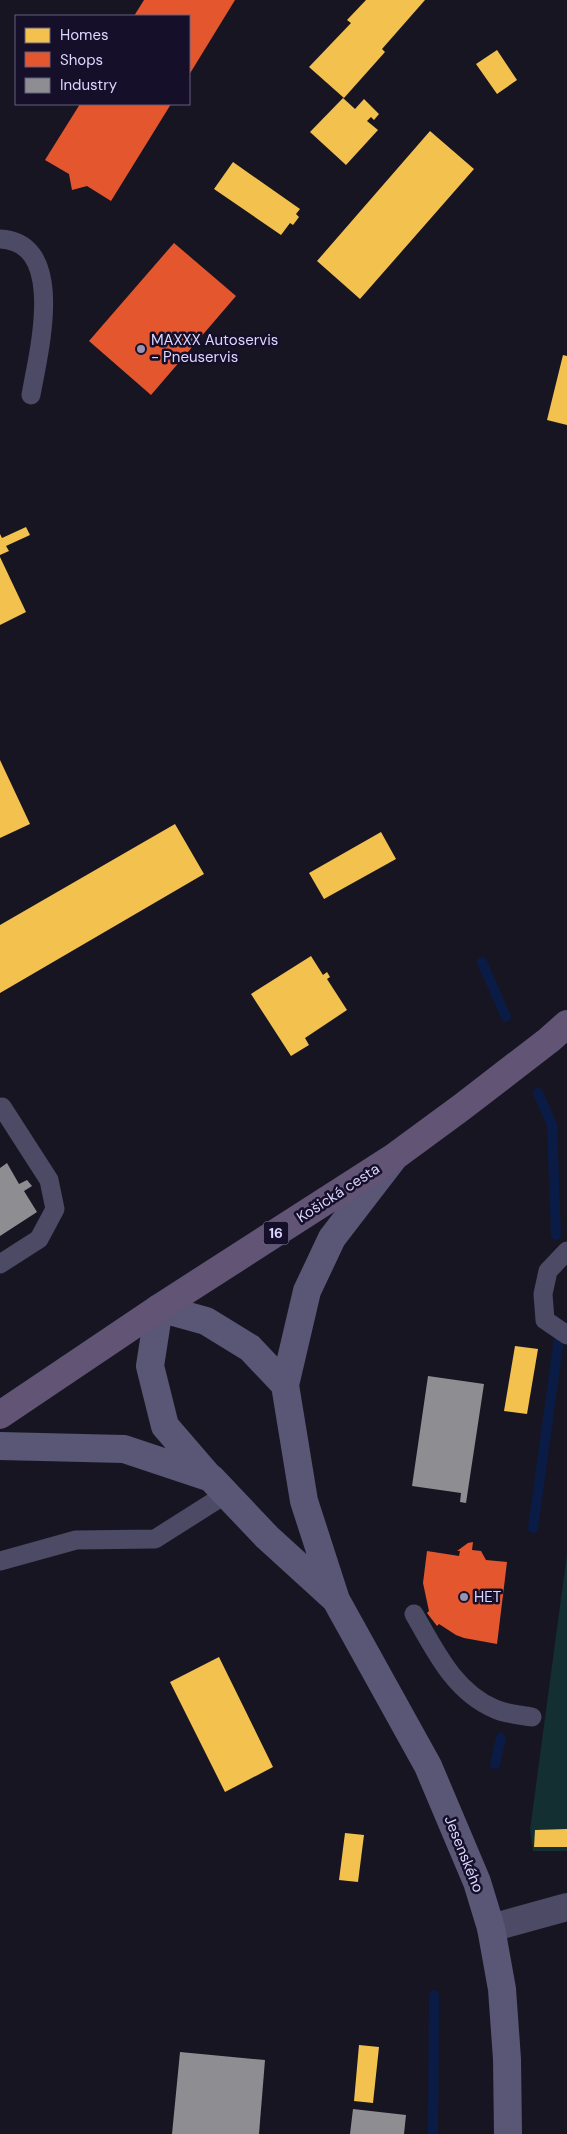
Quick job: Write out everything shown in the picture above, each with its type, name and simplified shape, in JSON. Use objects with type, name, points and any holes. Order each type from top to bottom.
[{"type":"main road","name":"Košická cesta","points":[[0,1415],[159,1308],[394,1157],[470,1101],[567,1024]]},
{"type":"street","points":[[336,1600],[304,1501],[284,1385],[307,1291],[332,1238],[394,1157]]},
{"type":"street","points":[[284,1385],[250,1348],[206,1321],[159,1308],[150,1366],[165,1426],[218,1486],[267,1537],[336,1600]]},
{"type":"street","points":[[0,1446],[124,1449],[218,1486]]},
{"type":"street","name":"Jesenského","points":[[336,1600],[428,1766],[477,1882],[491,1928],[502,1997],[507,2059],[508,2134]]},
{"type":"street","points":[[491,1928],[567,1907]]},
{"type":"lane","points":[[0,239],[14,240],[32,254],[43,279],[43,322],[31,395]]},
{"type":"lane","points":[[0,1108],[2,1107],[49,1180],[55,1209],[39,1239],[0,1264]]},
{"type":"lane","points":[[567,1251],[548,1271],[543,1294],[546,1320],[567,1335]]},
{"type":"lane","points":[[0,1561],[76,1540],[155,1539],[218,1486]]},
{"type":"lane","points":[[414,1614],[443,1664],[461,1686],[476,1699],[496,1710],[532,1717]]},
{"type":"green space","points":[[567,1554],[567,1851],[533,1851],[530,1830]]},
{"type":"building: Homes","points":[[366,0],[425,0],[382,49],[385,52],[344,98],[309,67],[351,23],[347,20]]},
{"type":"building: Homes","points":[[497,50],[517,80],[497,94],[476,64]]},
{"type":"building: Homes","points":[[343,98],[355,109],[364,99],[379,114],[374,120],[371,117],[367,121],[378,130],[346,165],[310,132]]},
{"type":"building: Homes","points":[[430,131],[474,169],[360,299],[317,261]]},
{"type":"building: Homes","points":[[233,162],[300,209],[296,214],[299,217],[293,225],[290,223],[281,235],[214,189]]},
{"type":"building: Homes","points":[[563,355],[567,356],[567,425],[547,420]]},
{"type":"building: Homes","points":[[26,527],[30,535],[6,546],[9,551],[0,555],[0,534],[2,538]]},
{"type":"building: Homes","points":[[0,557],[26,612],[0,625]]},
{"type":"building: Homes","points":[[0,760],[30,824],[0,838]]},
{"type":"building: Homes","points":[[175,824],[204,874],[0,993],[0,925]]},
{"type":"building: Homes","points":[[381,832],[396,859],[324,899],[309,873]]},
{"type":"building: Homes","points":[[311,956],[323,975],[327,972],[330,977],[327,979],[347,1010],[305,1038],[309,1045],[291,1056],[251,994]]},
{"type":"building: Homes","points":[[515,1346],[538,1349],[527,1414],[504,1411]]},
{"type":"building: Homes","points":[[219,1657],[273,1767],[225,1792],[170,1682]]},
{"type":"building: Homes","points":[[567,1829],[567,1847],[534,1847],[535,1830]]},
{"type":"building: Homes","points":[[345,1833],[364,1835],[358,1882],[339,1880]]},
{"type":"building: Homes","points":[[359,2045],[379,2047],[373,2103],[354,2101]]},
{"type":"building: Shops","points":[[144,0],[235,0],[190,73],[190,15],[135,15]]},
{"type":"building: Shops","points":[[79,105],[170,105],[111,201],[87,186],[72,190],[69,174],[45,160]]},
{"type":"building: Shops","points":[[174,243],[236,296],[151,395],[89,341]]},
{"type":"building: Shops","name":"HET","points":[[473,1542],[472,1550],[481,1551],[486,1560],[507,1562],[497,1644],[456,1635],[439,1624],[437,1626],[427,1613],[429,1611],[423,1583],[427,1551],[459,1556],[460,1551],[457,1551],[468,1543]]},
{"type":"building: Industry","points":[[7,1163],[19,1184],[27,1180],[32,1186],[24,1191],[37,1212],[0,1236],[0,1168]]},
{"type":"building: Industry","points":[[428,1376],[484,1384],[466,1503],[460,1502],[461,1493],[412,1486]]},
{"type":"building: Industry","points":[[180,2052],[265,2060],[259,2134],[172,2134]]},
{"type":"building: Industry","points":[[353,2109],[406,2115],[404,2134],[350,2134]]},
{"type":"waterway","points":[[482,962],[506,1017]]},
{"type":"waterway","points":[[538,1093],[552,1125],[556,1235]]},
{"type":"waterway","points":[[533,1528],[559,1338]]},
{"type":"waterway","points":[[495,1764],[501,1738]]},
{"type":"waterway","points":[[433,2134],[434,1995]]},
{"type":"place","name":"MAXXX Autoservis - Pneuservis","points":[[141,349]]},
{"type":"place","name":"HET","points":[[464,1597]]}]
